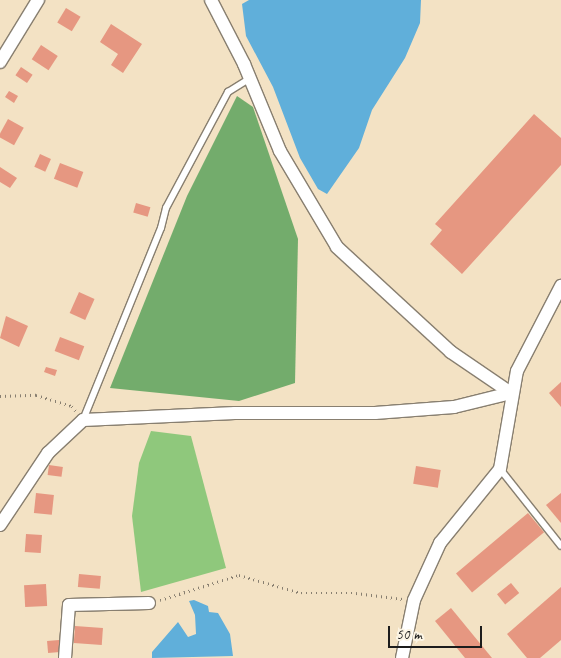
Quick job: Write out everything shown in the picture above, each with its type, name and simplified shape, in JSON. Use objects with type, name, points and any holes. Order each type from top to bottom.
[{"type":"street","points":[[0,62],[38,0]]},
{"type":"street","points":[[211,0],[250,78],[280,151],[337,247],[451,352],[511,393]]},
{"type":"street","points":[[402,658],[414,600],[440,543],[500,469],[511,393],[524,354],[561,286]]},
{"type":"street","points":[[0,525],[48,453],[83,420],[235,412],[375,413],[454,407],[511,393]]},
{"type":"street","points":[[65,658],[69,605],[149,604]]},
{"type":"lane","points":[[83,420],[161,228],[166,208],[228,92],[250,78]]},
{"type":"lane","points":[[500,469],[561,546]]},
{"type":"path","points":[[0,396],[36,395],[72,406],[83,420]]},
{"type":"path","points":[[149,604],[239,575],[301,593],[356,593],[414,600]]},
{"type":"green space","points":[[237,96],[253,107],[298,239],[295,383],[239,401],[110,388],[187,196]]},
{"type":"green space","points":[[151,431],[191,436],[226,568],[141,592],[132,516],[139,463]]},
{"type":"water","points":[[249,0],[421,0],[420,23],[405,58],[372,110],[359,148],[327,194],[318,189],[300,158],[273,87],[246,36],[242,4]]},
{"type":"water","points":[[194,600],[208,606],[209,612],[218,613],[230,634],[233,656],[152,658],[152,652],[178,622],[188,637],[196,634],[195,615],[189,601]]},
{"type":"building","points":[[66,8],[81,17],[72,31],[57,23]]},
{"type":"building","points":[[111,24],[142,44],[123,73],[111,65],[118,54],[100,42]]},
{"type":"building","points":[[41,45],[58,56],[49,70],[32,59]]},
{"type":"building","points":[[21,67],[33,75],[27,83],[15,75]]},
{"type":"building","points":[[9,91],[18,96],[14,103],[5,97]]},
{"type":"building","points":[[534,114],[561,138],[561,165],[462,274],[430,244],[442,230],[435,224]]},
{"type":"building","points":[[8,119],[24,128],[14,145],[0,137],[0,133]]},
{"type":"building","points":[[40,154],[51,159],[45,172],[34,167]]},
{"type":"building","points":[[60,163],[83,172],[77,188],[54,179]]},
{"type":"building","points":[[0,167],[17,178],[10,188],[0,182]]},
{"type":"building","points":[[136,203],[150,207],[148,217],[133,213]]},
{"type":"building","points":[[79,292],[95,299],[85,320],[70,313]]},
{"type":"building","points":[[6,316],[28,326],[19,347],[0,338]]},
{"type":"building","points":[[60,337],[84,346],[79,360],[55,351]]},
{"type":"building","points":[[46,367],[57,370],[55,376],[44,372]]},
{"type":"building","points":[[561,382],[561,407],[549,393]]},
{"type":"building","points":[[49,465],[63,467],[61,477],[48,475]]},
{"type":"building","points":[[416,466],[441,470],[438,488],[413,484]]},
{"type":"building","points":[[36,493],[54,495],[52,515],[34,513]]},
{"type":"building","points":[[561,493],[561,523],[546,505]]},
{"type":"building","points":[[528,513],[544,532],[472,593],[456,573]]},
{"type":"building","points":[[26,534],[42,535],[41,553],[25,552]]},
{"type":"building","points":[[79,574],[101,576],[100,589],[78,587]]},
{"type":"building","points":[[511,583],[519,593],[505,604],[497,594]]},
{"type":"building","points":[[46,584],[47,606],[25,607],[24,585]]},
{"type":"building","points":[[561,587],[561,640],[540,658],[527,658],[507,634]]},
{"type":"building","points":[[451,608],[492,658],[465,658],[435,621]]},
{"type":"building","points":[[75,626],[103,628],[102,645],[74,643]]},
{"type":"building","points":[[59,640],[60,652],[48,653],[47,641]]}]
